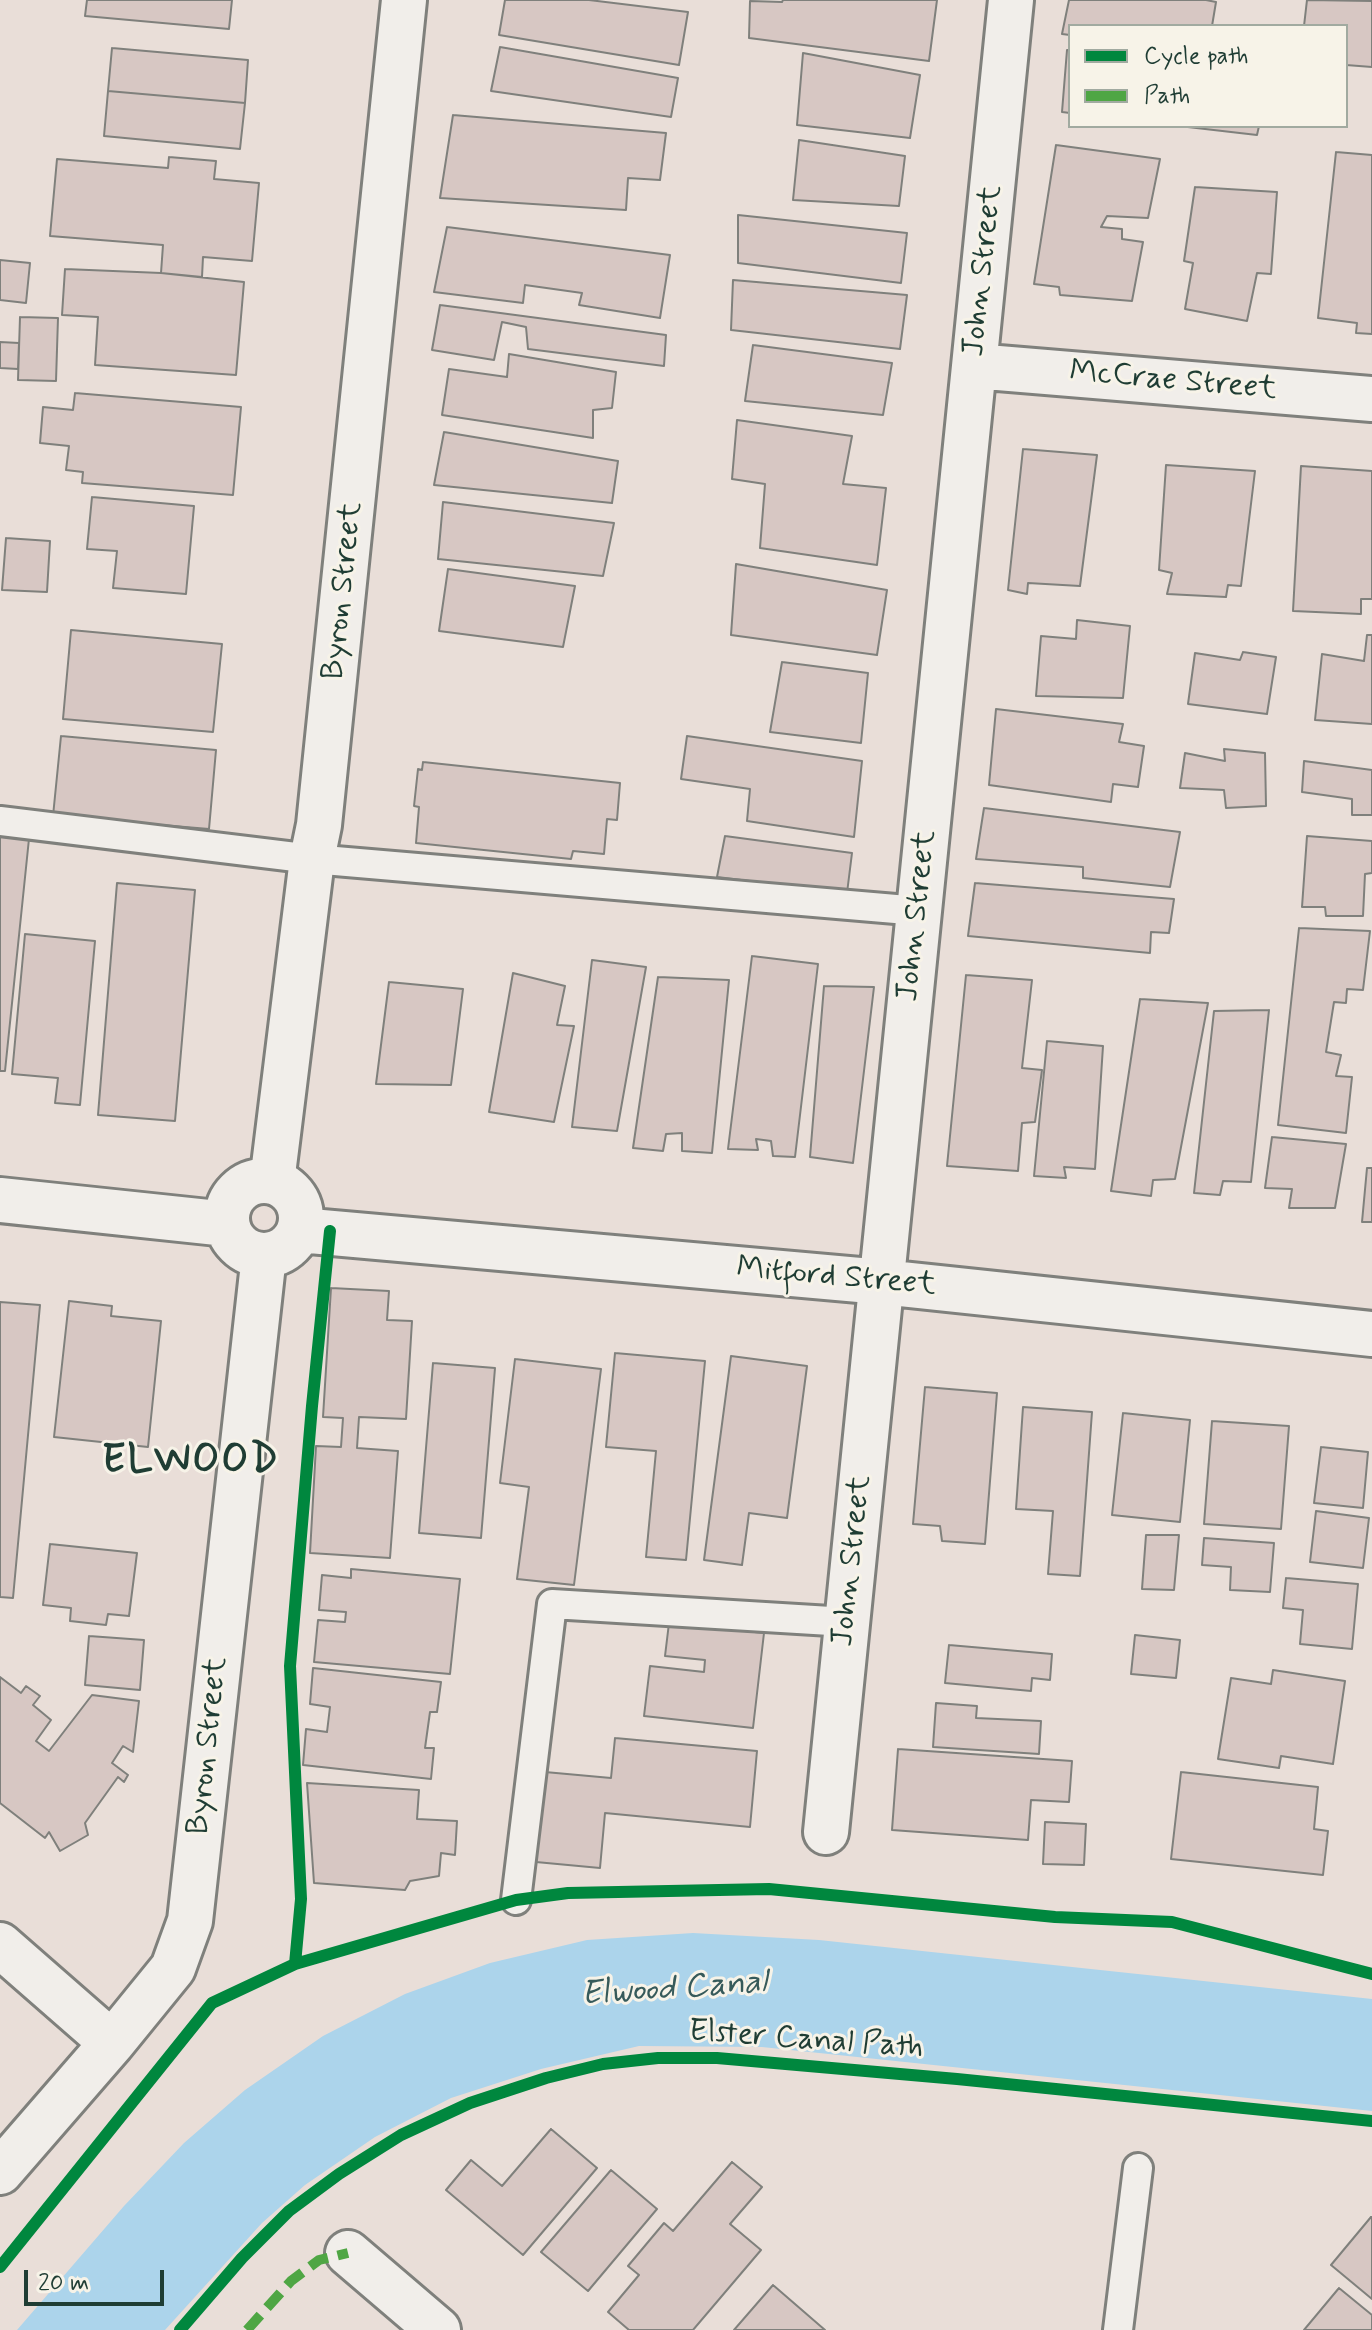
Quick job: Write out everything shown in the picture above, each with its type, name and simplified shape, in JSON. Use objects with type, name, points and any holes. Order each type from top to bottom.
[{"type":"street","name":"Byron Street","points":[[272,1182],[320,809],[377,286],[404,0]]},
{"type":"street","name":"John Street","points":[[826,1832],[1011,0]]},
{"type":"street","name":"McCrae Street","points":[[974,366],[1372,399]]},
{"type":"street","points":[[254,1182],[272,1182],[290,1191],[296,1199],[301,1219],[299,1230],[286,1248],[264,1255],[245,1250],[236,1243],[227,1224],[229,1206],[238,1191],[254,1182]]},
{"type":"street","points":[[0,1200],[227,1224]]},
{"type":"street","name":"Mitford Street","points":[[299,1230],[882,1282],[1372,1334]]},
{"type":"street","name":"Byron Street","points":[[0,2172],[173,1968],[190,1921],[264,1255]]},
{"type":"street","points":[[0,1945],[112,2043]]},
{"type":"street","points":[[348,2253],[438,2330]]},
{"type":"lane","points":[[0,821],[312,859],[919,911]]},
{"type":"lane","points":[[516,1900],[552,1604],[847,1622]]},
{"type":"lane","points":[[1118,2330],[1138,2168]]},
{"type":"water","name":"Elwood Canal","points":[[693,1933],[819,1940],[1372,1999],[1372,2111],[762,2047],[639,2046],[541,2069],[451,2098],[375,2137],[305,2185],[262,2223],[165,2330],[17,2330],[124,2206],[184,2143],[245,2090],[323,2036],[405,1994],[490,1963],[587,1940]]},
{"type":"building","points":[[87,0],[232,0],[229,29],[85,16]]},
{"type":"building","points":[[505,0],[589,0],[688,12],[679,65],[499,35]]},
{"type":"building","points":[[937,0],[929,61],[749,38],[750,1]]},
{"type":"building","points":[[1069,0],[1216,2],[1212,24],[1068,24],[1068,35],[1062,34]]},
{"type":"building","points":[[1307,0],[1372,1],[1372,67],[1348,65],[1348,24],[1304,24]]},
{"type":"building","points":[[500,47],[678,78],[671,117],[491,91]]},
{"type":"building","points":[[112,48],[248,60],[245,103],[108,91]]},
{"type":"building","points":[[1067,50],[1068,50],[1068,113],[1062,112]]},
{"type":"building","points":[[803,53],[920,75],[910,138],[797,125]]},
{"type":"building","points":[[108,91],[245,103],[240,149],[104,136]]},
{"type":"building","points":[[453,115],[666,133],[660,180],[628,178],[626,210],[440,198]]},
{"type":"building","points":[[1196,128],[1259,128],[1257,135]]},
{"type":"building","points":[[799,140],[905,156],[899,206],[793,200]]},
{"type":"building","points":[[1056,145],[1160,159],[1148,218],[1107,216],[1101,227],[1122,229],[1122,239],[1143,242],[1132,301],[1060,295],[1059,287],[1034,284]]},
{"type":"building","points":[[1336,152],[1372,155],[1372,334],[1356,333],[1357,323],[1318,318]]},
{"type":"building","points":[[169,157],[216,161],[214,179],[259,183],[252,261],[203,257],[202,277],[161,273],[163,245],[50,236],[57,159],[168,168]]},
{"type":"building","points":[[1195,187],[1277,192],[1271,274],[1257,273],[1247,321],[1185,309],[1193,263],[1184,261]]},
{"type":"building","points":[[738,215],[907,233],[901,283],[738,263]]},
{"type":"building","points":[[447,227],[670,255],[660,318],[579,305],[582,293],[525,285],[523,303],[434,292]]},
{"type":"building","points":[[0,260],[30,263],[26,303],[0,300]]},
{"type":"building","points":[[65,269],[161,273],[244,282],[236,375],[95,365],[98,317],[62,315]]},
{"type":"building","points":[[733,280],[907,295],[900,349],[731,330]]},
{"type":"building","points":[[440,305],[666,335],[664,366],[528,349],[526,327],[502,322],[494,360],[432,350]]},
{"type":"building","points":[[20,317],[58,318],[56,381],[18,380]]},
{"type":"building","points":[[0,342],[19,343],[18,369],[0,368]]},
{"type":"building","points":[[753,345],[892,363],[883,415],[745,401]]},
{"type":"building","points":[[509,354],[616,372],[612,408],[593,410],[593,438],[442,415],[449,369],[507,377]]},
{"type":"building","points":[[75,393],[241,407],[233,495],[82,483],[83,472],[66,470],[69,446],[40,443],[43,407],[73,410]]},
{"type":"building","points":[[737,420],[852,436],[843,484],[886,488],[877,565],[760,548],[765,484],[732,479]]},
{"type":"building","points":[[444,432],[618,461],[612,503],[434,485]]},
{"type":"building","points":[[1023,449],[1097,455],[1080,586],[1028,583],[1027,594],[1008,590]]},
{"type":"building","points":[[1166,465],[1255,471],[1241,586],[1228,585],[1226,597],[1167,594],[1172,573],[1159,570]]},
{"type":"building","points":[[1301,466],[1372,471],[1372,599],[1361,599],[1361,614],[1293,611]]},
{"type":"building","points":[[92,497],[194,506],[186,594],[113,588],[117,551],[87,549]]},
{"type":"building","points":[[443,502],[614,523],[603,576],[438,559]]},
{"type":"building","points":[[6,538],[50,541],[47,592],[2,590]]},
{"type":"building","points":[[736,564],[887,590],[877,655],[731,635]]},
{"type":"building","points":[[448,569],[575,586],[563,647],[439,631]]},
{"type":"building","points":[[1077,620],[1130,626],[1123,698],[1036,696],[1041,636],[1076,639]]},
{"type":"building","points":[[71,630],[222,644],[213,732],[63,719]]},
{"type":"building","points":[[1367,635],[1372,635],[1372,724],[1315,720],[1322,654],[1364,661]]},
{"type":"building","points":[[1243,652],[1276,657],[1267,714],[1188,704],[1195,653],[1240,660]]},
{"type":"building","points":[[782,662],[868,673],[861,743],[770,732]]},
{"type":"building","points":[[996,709],[1123,724],[1119,742],[1144,746],[1138,787],[1113,784],[1111,802],[989,785]]},
{"type":"building","points":[[61,736],[216,750],[209,829],[53,816]]},
{"type":"building","points":[[687,736],[862,761],[854,837],[747,821],[750,789],[681,779]]},
{"type":"building","points":[[1224,749],[1265,753],[1266,806],[1226,808],[1224,790],[1180,788],[1185,753],[1225,761]]},
{"type":"building","points":[[1304,761],[1372,770],[1372,815],[1352,815],[1352,799],[1302,792]]},
{"type":"building","points":[[423,762],[620,783],[617,820],[607,819],[604,854],[573,851],[571,859],[416,843],[419,807],[414,806],[418,769],[422,770]]},
{"type":"building","points":[[984,808],[1180,832],[1170,887],[1083,878],[1083,867],[976,859]]},
{"type":"building","points":[[0,826],[30,829],[5,1071],[0,1071]]},
{"type":"building","points":[[725,836],[852,853],[847,893],[717,877]]},
{"type":"building","points":[[1307,836],[1372,841],[1372,873],[1365,874],[1363,916],[1326,916],[1325,907],[1302,907]]},
{"type":"building","points":[[117,883],[195,890],[175,1121],[98,1115]]},
{"type":"building","points":[[975,883],[1174,899],[1169,933],[1151,932],[1150,953],[968,936]]},
{"type":"building","points":[[1299,928],[1370,931],[1363,990],[1347,989],[1346,1003],[1334,1002],[1326,1052],[1341,1055],[1336,1076],[1352,1077],[1346,1133],[1278,1125]]},
{"type":"building","points":[[25,934],[95,941],[80,1105],[55,1103],[58,1078],[12,1074]]},
{"type":"building","points":[[752,956],[818,964],[795,1157],[773,1156],[771,1141],[756,1139],[758,1150],[728,1149]]},
{"type":"building","points":[[592,960],[646,967],[617,1131],[572,1127]]},
{"type":"building","points":[[513,973],[565,986],[557,1025],[574,1026],[554,1122],[489,1112]]},
{"type":"building","points":[[966,975],[1032,980],[1022,1068],[1042,1070],[1035,1122],[1022,1123],[1018,1171],[947,1166]]},
{"type":"building","points":[[658,977],[729,980],[712,1153],[682,1151],[682,1133],[666,1134],[663,1151],[633,1148]]},
{"type":"building","points":[[389,982],[463,989],[451,1085],[376,1084]]},
{"type":"building","points":[[824,986],[874,987],[853,1163],[810,1157]]},
{"type":"building","points":[[1140,999],[1208,1003],[1175,1179],[1153,1180],[1151,1196],[1111,1191]]},
{"type":"building","points":[[1269,1010],[1251,1182],[1223,1181],[1220,1195],[1194,1193],[1214,1011]]},
{"type":"building","points":[[1047,1041],[1103,1046],[1095,1169],[1064,1167],[1066,1178],[1034,1176]]},
{"type":"building","points":[[1272,1137],[1346,1144],[1335,1208],[1289,1208],[1292,1189],[1265,1188]]},
{"type":"building","points":[[1367,1168],[1372,1168],[1372,1222],[1362,1222]]},
{"type":"building","points":[[331,1288],[389,1291],[387,1320],[412,1321],[406,1419],[359,1417],[357,1448],[398,1451],[390,1558],[310,1553],[316,1446],[341,1447],[343,1418],[323,1417]]},
{"type":"building","points":[[69,1301],[112,1306],[111,1316],[161,1321],[148,1447],[54,1437]]},
{"type":"building","points":[[0,1302],[40,1305],[13,1598],[0,1597]]},
{"type":"building","points":[[615,1353],[705,1361],[686,1560],[646,1557],[656,1451],[606,1447]]},
{"type":"building","points":[[731,1356],[807,1366],[787,1518],[749,1513],[742,1565],[704,1560]]},
{"type":"building","points":[[515,1359],[601,1369],[574,1585],[517,1579],[529,1487],[500,1483]]},
{"type":"building","points":[[433,1363],[495,1368],[481,1538],[419,1533]]},
{"type":"building","points":[[925,1387],[997,1393],[985,1544],[942,1541],[940,1526],[913,1524]]},
{"type":"building","points":[[1023,1407],[1092,1412],[1080,1576],[1048,1574],[1053,1511],[1016,1509]]},
{"type":"building","points":[[1123,1413],[1190,1420],[1180,1522],[1112,1515]]},
{"type":"building","points":[[1212,1421],[1289,1426],[1281,1529],[1204,1524]]},
{"type":"building","points":[[1321,1447],[1368,1452],[1363,1508],[1314,1503]]},
{"type":"building","points":[[1316,1511],[1369,1518],[1363,1568],[1310,1562]]},
{"type":"building","points":[[1146,1535],[1179,1535],[1174,1590],[1142,1589]]},
{"type":"building","points":[[1204,1538],[1274,1543],[1270,1592],[1230,1590],[1231,1567],[1202,1565]]},
{"type":"building","points":[[50,1544],[137,1553],[129,1616],[108,1614],[106,1625],[70,1621],[71,1608],[43,1605]]},
{"type":"building","points":[[351,1569],[460,1579],[450,1674],[314,1662],[318,1620],[345,1622],[346,1612],[319,1610],[322,1575],[351,1578]]},
{"type":"building","points":[[1286,1578],[1358,1584],[1352,1649],[1300,1644],[1303,1610],[1283,1608]]},
{"type":"building","points":[[669,1623],[764,1633],[753,1728],[644,1716],[650,1666],[704,1672],[705,1660],[665,1656]]},
{"type":"building","points":[[1135,1635],[1180,1640],[1176,1678],[1131,1674]]},
{"type":"building","points":[[89,1636],[144,1640],[140,1690],[85,1685]]},
{"type":"building","points":[[949,1645],[1052,1654],[1050,1680],[1032,1678],[1031,1691],[945,1683]]},
{"type":"building","points":[[313,1668],[441,1682],[437,1712],[430,1712],[425,1748],[434,1748],[431,1779],[303,1765],[306,1729],[327,1732],[330,1707],[310,1704]]},
{"type":"building","points":[[1273,1670],[1345,1681],[1333,1764],[1281,1756],[1279,1768],[1218,1759],[1231,1678],[1271,1684]]},
{"type":"building","points":[[0,1677],[21,1693],[26,1686],[40,1696],[33,1705],[51,1720],[36,1741],[49,1751],[92,1695],[139,1701],[133,1752],[123,1746],[112,1763],[128,1775],[124,1782],[118,1777],[85,1823],[88,1835],[60,1851],[49,1832],[45,1838],[0,1803]]},
{"type":"building","points":[[936,1703],[977,1706],[976,1718],[1041,1721],[1039,1754],[933,1747]]},
{"type":"building","points":[[615,1738],[757,1751],[750,1827],[605,1813],[600,1868],[536,1862],[545,1772],[611,1778]]},
{"type":"building","points":[[898,1749],[1072,1761],[1069,1802],[1031,1800],[1028,1840],[892,1830]]},
{"type":"building","points":[[1181,1772],[1318,1787],[1314,1829],[1328,1831],[1323,1875],[1171,1859]]},
{"type":"building","points":[[307,1783],[419,1790],[417,1819],[457,1821],[455,1855],[441,1853],[439,1876],[410,1881],[405,1890],[314,1883]]},
{"type":"building","points":[[1045,1822],[1086,1824],[1084,1865],[1043,1864]]},
{"type":"building","points":[[551,2129],[597,2168],[523,2255],[446,2190],[471,2160],[502,2186]]},
{"type":"building","points":[[732,2162],[762,2187],[730,2224],[761,2250],[693,2330],[629,2330],[608,2312],[639,2275],[628,2266],[664,2223],[673,2231]]},
{"type":"building","points":[[611,2170],[657,2209],[588,2291],[541,2252]]},
{"type":"building","points":[[1372,2217],[1372,2299],[1331,2265]]},
{"type":"building","points":[[773,2285],[825,2330],[734,2330]]},
{"type":"building","points":[[1339,2288],[1372,2315],[1372,2330],[1304,2330]]},
{"type":"marked path","points":[[247,2330],[291,2281],[319,2260],[348,2253]]},
{"type":"cycle path","points":[[295,1964],[301,1899],[290,1666],[330,1231]]},
{"type":"cycle path","points":[[0,2267],[212,2003],[295,1964],[516,1900],[568,1893],[769,1889],[1055,1917],[1172,1922],[1372,1974]]},
{"type":"cycle path","name":"Elster Canal Path","points":[[180,2330],[242,2258],[289,2211],[339,2174],[401,2135],[470,2103],[546,2078],[603,2064],[658,2058],[717,2058],[1372,2121]]},
{"type":"district","name":"ELWOOD","points":[[191,1463]]}]
